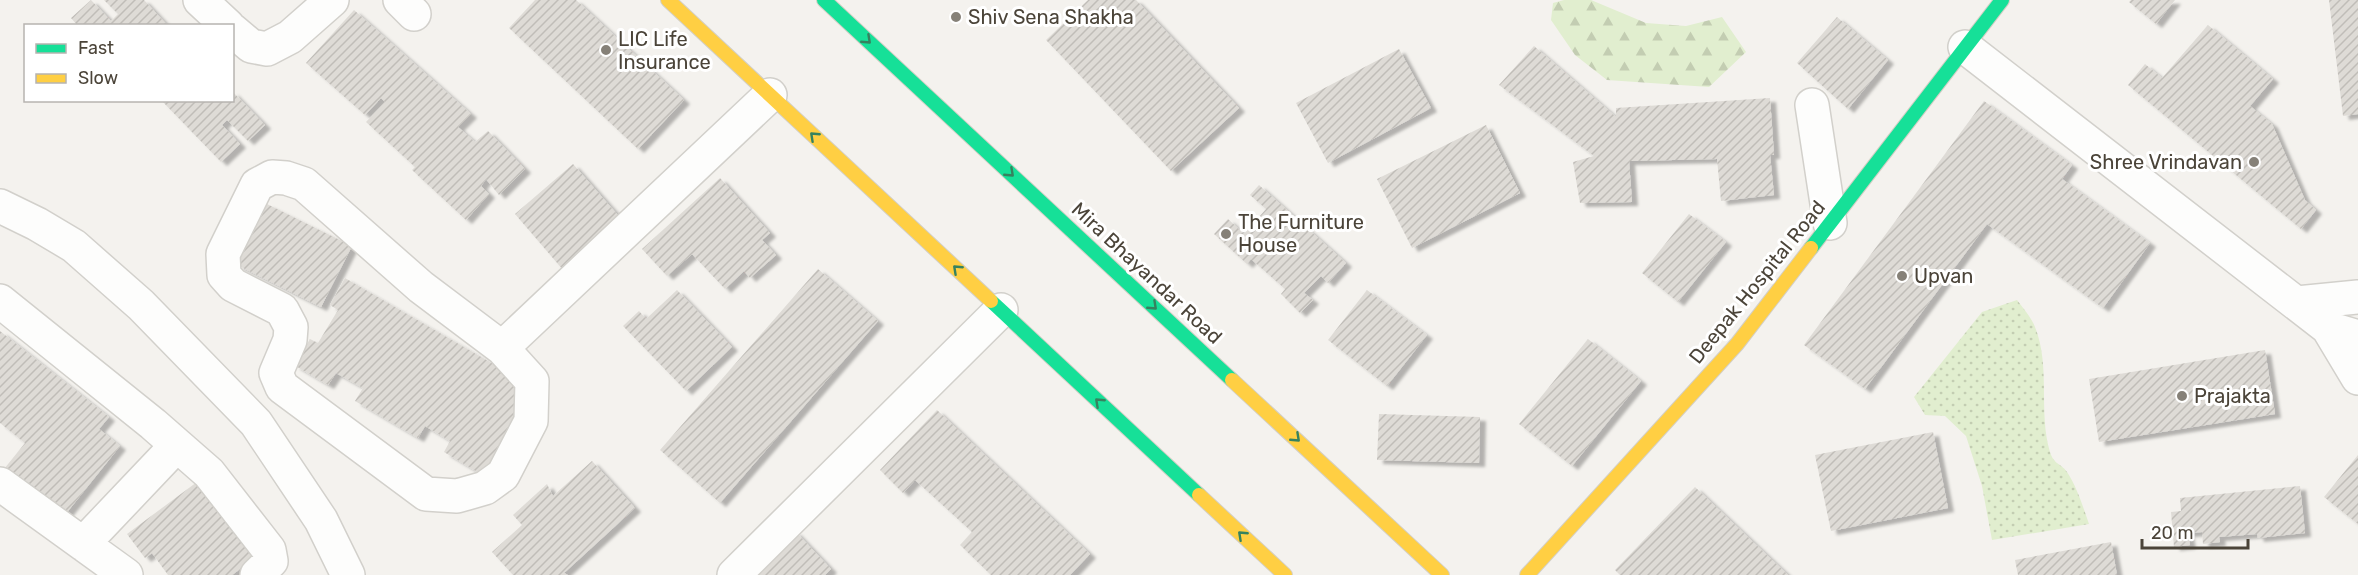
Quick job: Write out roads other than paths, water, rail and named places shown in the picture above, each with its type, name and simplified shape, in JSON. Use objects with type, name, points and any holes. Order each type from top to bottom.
[{"type":"main road","points":[[668,0],[1285,575]]},
{"type":"main road","name":"Mira Bhayandar Road","points":[[824,0],[1443,575]]},
{"type":"main road","name":"Deepak Hospital Road","points":[[1527,575],[1737,344],[2002,0]]},
{"type":"street","points":[[200,0],[226,24]]},
{"type":"street","points":[[234,32],[251,46],[267,50],[290,37],[332,0]]},
{"type":"street","points":[[1965,47],[2297,303],[2343,332],[2358,378]]},
{"type":"street","points":[[502,348],[770,95]]},
{"type":"street","points":[[1812,105],[1830,223]]},
{"type":"street","points":[[272,177],[286,178],[304,184],[421,287],[502,348],[532,381],[533,398],[531,420],[503,475],[484,488],[457,496],[426,494],[282,387],[276,373],[290,340],[291,327],[282,310],[233,285],[224,275],[223,254],[257,185],[272,177]]},
{"type":"street","points":[[0,206],[74,246],[141,305],[256,423],[321,520],[348,575]]},
{"type":"street","points":[[2297,303],[2358,297]]},
{"type":"street","points":[[0,301],[209,473],[269,550],[271,561],[257,575]]},
{"type":"street","points":[[734,575],[1001,310]]},
{"type":"street","points":[[83,544],[177,445]]},
{"type":"street","points":[[0,484],[126,575]]},
{"type":"place","name":"Shiv Sena Shakha","points":[[956,17]]},
{"type":"place","name":"LIC Life Insurance","points":[[606,50]]},
{"type":"place","name":"Shree Vrindavan","points":[[2254,162]]},
{"type":"place","name":"The Furniture House","points":[[1226,234]]},
{"type":"place","name":"Upvan","points":[[1902,276]]},
{"type":"place","name":"Prajakta","points":[[2182,396]]}]
